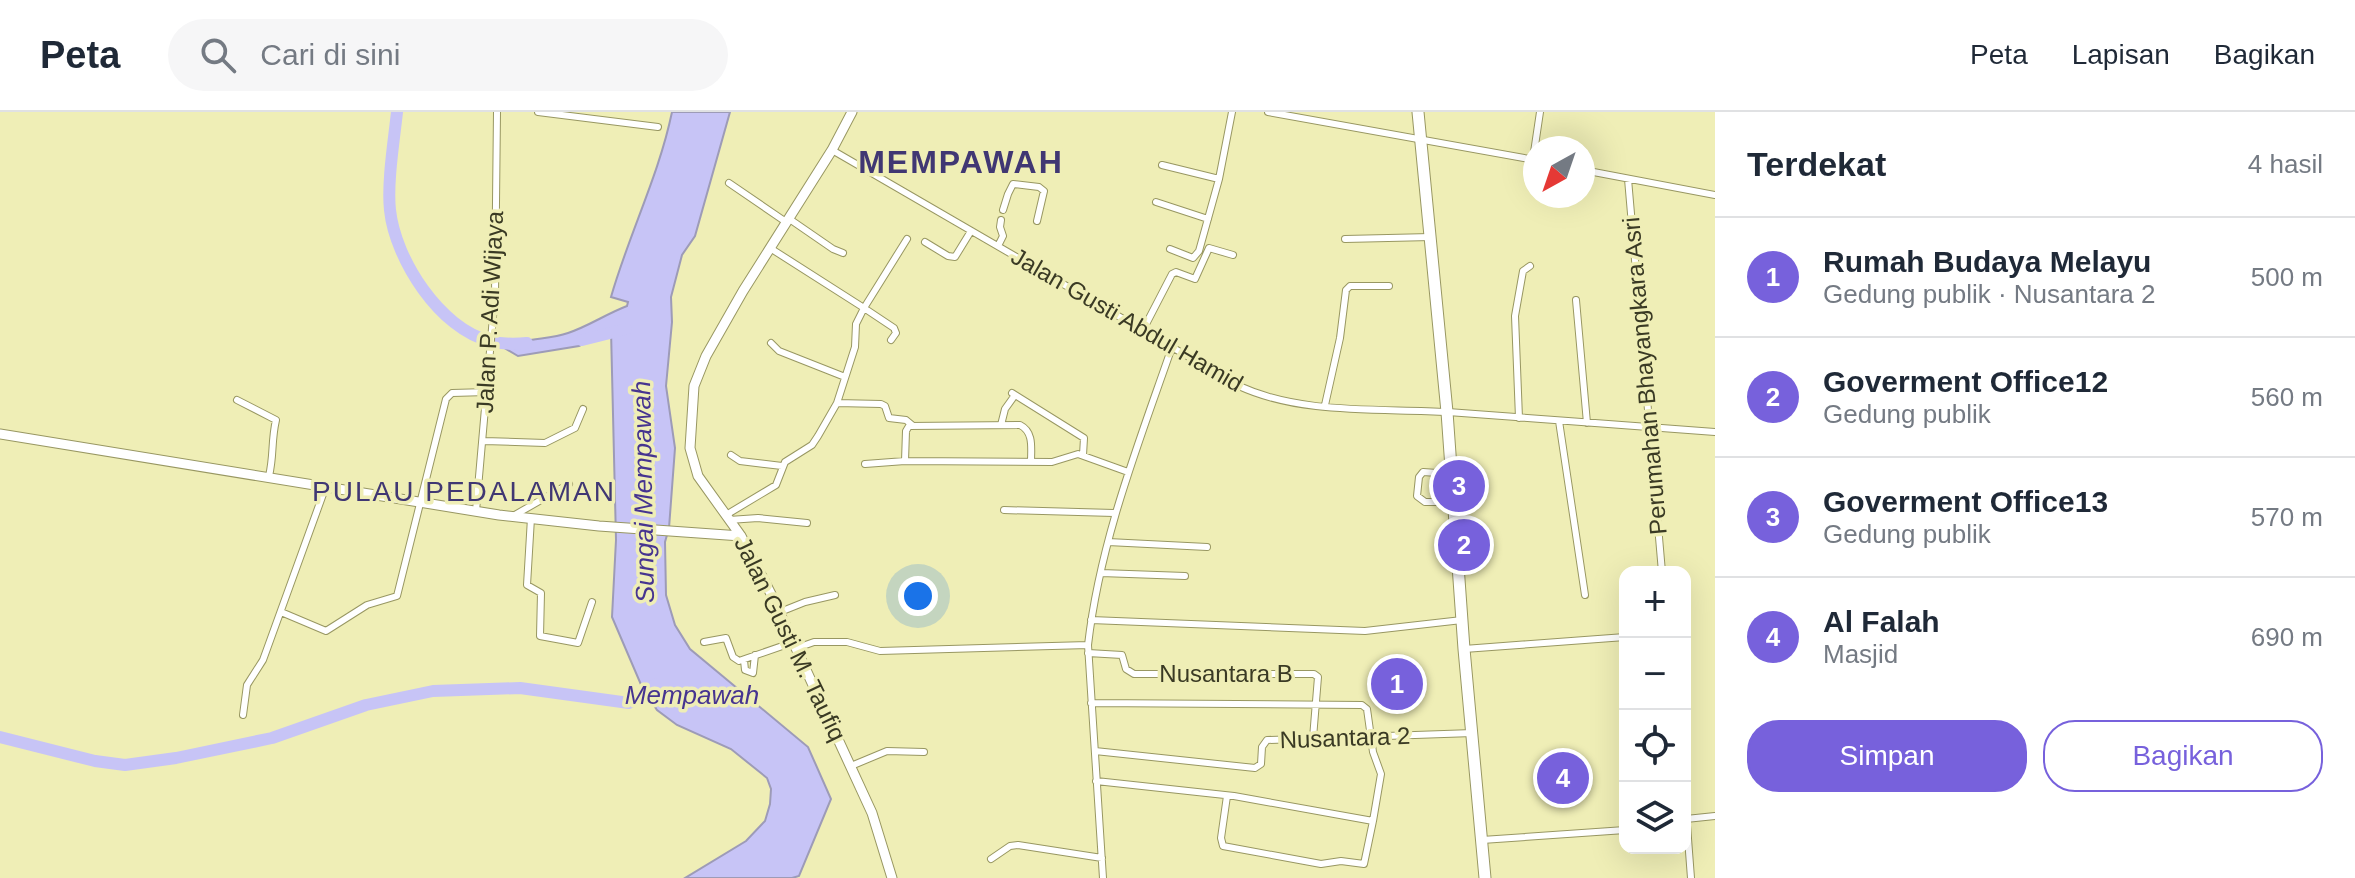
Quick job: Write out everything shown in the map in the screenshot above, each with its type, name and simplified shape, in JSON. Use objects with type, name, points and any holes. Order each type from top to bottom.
[{"type":"highway","points":[[1418,112],[1447,412],[1485,878]]},
{"type":"main road","name":"Jalan Gusti M. Taufiq","points":[[852,112],[706,356],[694,386],[690,448],[705,489],[741,536],[780,612],[872,813],[892,878]]},
{"type":"main road","points":[[0,434],[476,511],[599,526],[741,536]]},
{"type":"street","name":"Jalan P. Adi Wijaya","points":[[476,511],[492,321],[497,112]]},
{"type":"street","points":[[538,112],[658,127]]},
{"type":"street","points":[[1170,249],[1195,257],[1219,179],[1232,112]]},
{"type":"street","points":[[1268,112],[1523,158]]},
{"type":"street","points":[[1537,136],[1540,112]]},
{"type":"street","name":"Jalan Gusti Abdul Hamid","points":[[832,150],[1255,393],[1291,403],[1715,432]]},
{"type":"street","points":[[1162,165],[1219,179]]},
{"type":"street","points":[[1595,172],[1715,195]]},
{"type":"street","name":"Perumahan Bhayangkara Asri","points":[[1628,179],[1662,566]]},
{"type":"street","points":[[729,183],[843,253]]},
{"type":"street","points":[[1003,210],[1013,184],[1039,187],[1044,191],[1037,221]]},
{"type":"street","points":[[1156,202],[1208,219]]},
{"type":"street","points":[[998,246],[1003,236],[1001,220]]},
{"type":"street","points":[[925,242],[953,258],[971,231]]},
{"type":"street","points":[[1345,239],[1431,237]]},
{"type":"street","points":[[728,518],[776,485],[782,466],[812,445],[837,403],[855,347],[856,324],[907,239]]},
{"type":"street","points":[[770,248],[896,331],[891,340]]},
{"type":"street","points":[[1143,330],[1172,274],[1176,272],[1195,279],[1209,248],[1233,255]]},
{"type":"street","points":[[1519,418],[1515,316],[1523,271],[1530,266]]},
{"type":"street","points":[[1325,405],[1340,338],[1346,290],[1350,286],[1389,286]]},
{"type":"street","points":[[1576,300],[1587,423]]},
{"type":"street","points":[[771,343],[779,351],[845,377]]},
{"type":"street","points":[[1103,878],[1088,649],[1091,620],[1114,513],[1172,347]]},
{"type":"street","points":[[281,612],[326,631],[367,605],[400,593],[447,396],[452,393],[487,392]]},
{"type":"street","points":[[1001,425],[1005,409],[1014,394],[1084,438],[1083,455]]},
{"type":"street","points":[[237,400],[276,420],[269,476]]},
{"type":"street","points":[[837,403],[881,404],[885,406],[889,418],[906,420],[912,425],[1020,425],[1029,431],[1031,462]]},
{"type":"street","points":[[484,441],[545,443],[575,428],[583,409]]},
{"type":"street","points":[[1559,421],[1585,595]]},
{"type":"street","points":[[905,461],[906,431],[912,425]]},
{"type":"street","points":[[865,464],[905,461],[1052,462],[1074,454],[1128,472]]},
{"type":"street","points":[[731,455],[740,461],[782,466]]},
{"type":"street","points":[[1451,474],[1423,472],[1419,477],[1417,496],[1425,502],[1453,502]]},
{"type":"street","points":[[513,516],[569,484]]},
{"type":"street","points":[[243,715],[247,685],[261,664],[326,486]]},
{"type":"street","points":[[1004,510],[1114,513]]},
{"type":"street","points":[[531,518],[527,585],[541,593],[540,636],[578,643],[592,602]]},
{"type":"street","points":[[728,518],[807,523]]},
{"type":"street","points":[[1108,542],[1207,547]]},
{"type":"street","points":[[1101,573],[1185,576]]},
{"type":"street","points":[[780,612],[835,595]]},
{"type":"street","points":[[1091,620],[1365,631],[1462,620]]},
{"type":"street","points":[[1464,649],[1619,637]]},
{"type":"street","points":[[704,642],[726,638],[733,657],[744,660],[795,645],[824,641],[858,643],[880,651],[1088,649]]},
{"type":"street","name":"Nusantara B","points":[[1088,649],[1122,655],[1126,669],[1134,674],[1314,674],[1318,677],[1315,704],[1091,703]]},
{"type":"street","points":[[744,660],[745,670],[753,673],[755,655]]},
{"type":"street","points":[[1227,796],[1221,838],[1223,846],[1321,864],[1341,861],[1364,864],[1381,774],[1370,736],[1367,709],[1365,706],[1315,704],[1313,738]]},
{"type":"street","name":"Nusantara 2","points":[[1095,751],[1255,768],[1261,764],[1265,741],[1473,733]]},
{"type":"street","points":[[851,766],[887,751],[924,752]]},
{"type":"street","points":[[1096,781],[1227,796],[1373,821]]},
{"type":"street","points":[[1691,823],[1715,816]]},
{"type":"street","points":[[1482,840],[1619,830]]},
{"type":"street","points":[[991,859],[1010,846],[1018,845],[1102,858]]},
{"type":"street","points":[[1689,854],[1691,878]]},
{"type":"water","name":"Mempawah","points":[[672,112],[730,112],[695,236],[682,255],[671,297],[672,322],[666,386],[675,448],[669,528],[665,542],[666,595],[675,625],[690,649],[808,747],[831,799],[799,876],[792,878],[685,878],[746,841],[765,821],[771,789],[767,778],[731,749],[677,725],[657,710],[642,687],[612,617],[616,540],[611,330],[579,346],[518,356],[506,349],[521,342],[568,333],[627,306],[628,302],[611,297],[660,159]]},
{"type":"waterway","points":[[397,112],[389,199],[394,229],[411,270],[438,307],[472,334],[494,342],[527,343]]},
{"type":"waterway","points":[[582,340],[626,329]]},
{"type":"waterway","points":[[0,737],[95,761],[125,765],[272,738],[366,705],[433,691],[520,688],[629,703],[657,684]]},
{"type":"place","name":"Goverment Office13","points":[[1459,486]]},
{"type":"place","name":"Goverment Office12","points":[[1464,545]]},
{"type":"place","name":"Rumah Budaya Melayu","points":[[1397,684]]},
{"type":"place","name":"Al Falah","points":[[1563,778]]},
{"type":"district","name":"MEMPAWAH","points":[[961,162]]},
{"type":"district","name":"PULAU PEDALAMAN","points":[[464,491]]},
{"type":"water label","name":"Sungai Mempawah","points":[[643,492]]}]
